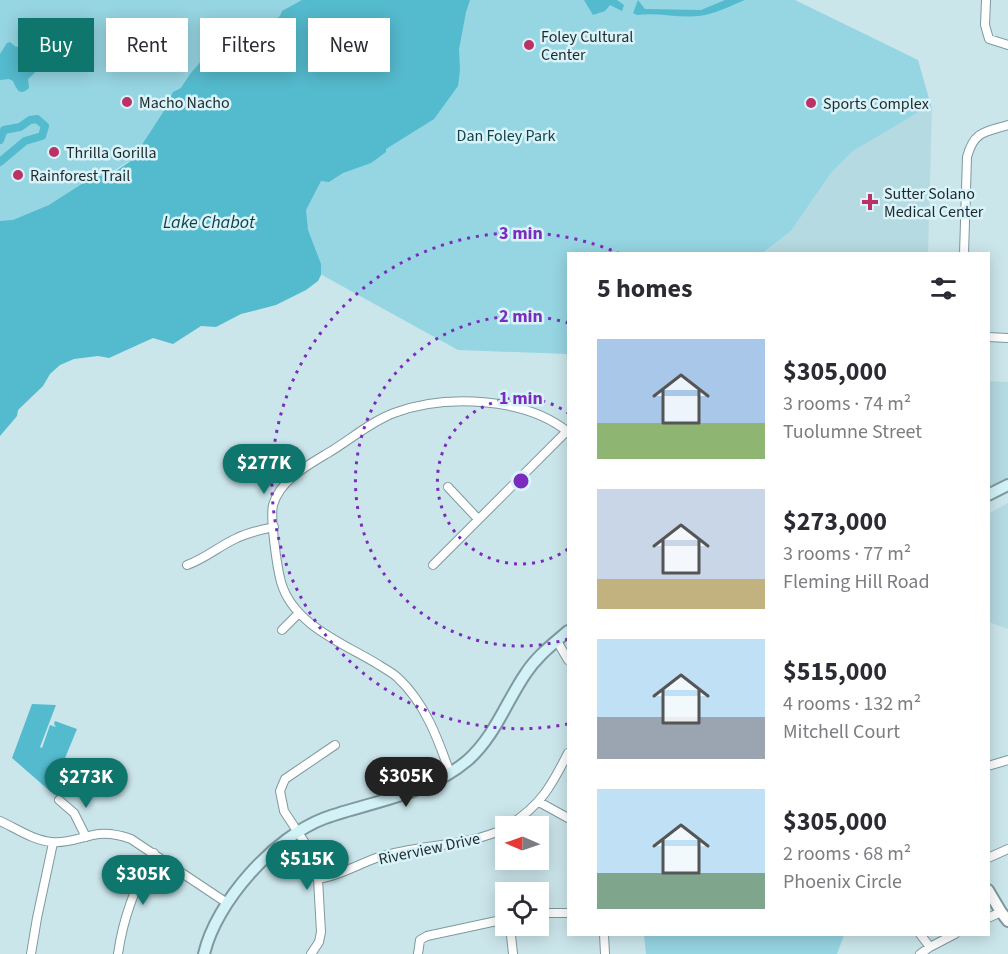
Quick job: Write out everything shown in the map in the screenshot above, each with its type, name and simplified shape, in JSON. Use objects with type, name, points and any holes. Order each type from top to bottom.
[{"type":"main road","points":[[990,494],[1008,485]]},
{"type":"main road","points":[[204,954],[210,934],[226,903],[258,864],[298,832],[323,819],[411,792],[450,773],[479,749],[497,725],[527,671],[541,655],[567,633]]},
{"type":"street","points":[[986,0],[985,25],[988,39],[1008,45]]},
{"type":"street","points":[[964,252],[967,157],[971,144],[975,137],[1008,125]]},
{"type":"street","points":[[990,337],[1008,338]]},
{"type":"street","points":[[450,773],[419,702],[397,677],[316,627],[299,613],[286,595],[281,581],[273,505],[280,491],[299,471],[392,414],[432,404],[495,404],[522,408],[547,418],[567,431]]},
{"type":"street","points":[[433,565],[567,433]]},
{"type":"street","points":[[448,487],[478,519]]},
{"type":"street","points":[[186,565],[199,561],[250,532],[274,527]]},
{"type":"street","points":[[282,630],[299,613]]},
{"type":"street","points":[[557,641],[567,658]]},
{"type":"street","points":[[311,954],[319,942],[321,932],[318,879],[311,856],[284,811],[280,791],[285,779],[335,746]]},
{"type":"street","name":"Riverview Drive","points":[[524,816],[539,802],[567,755]]},
{"type":"street","points":[[990,765],[1008,760]]},
{"type":"street","points":[[59,800],[74,813],[86,837]]},
{"type":"street","points":[[539,802],[567,817]]},
{"type":"street","points":[[0,821],[53,843],[100,834],[120,835],[154,853],[226,903]]},
{"type":"street","name":"Riverview Drive","points":[[318,879],[335,876],[380,856],[482,837],[495,832]]},
{"type":"street","points":[[32,954],[53,843]]},
{"type":"street","points":[[990,857],[1008,849]]},
{"type":"street","points":[[118,954],[135,891],[154,853]]},
{"type":"street","points":[[990,893],[1004,917]]},
{"type":"street","points":[[549,913],[567,913]]},
{"type":"street","points":[[418,954],[420,940],[427,936],[495,921]]},
{"type":"street","points":[[511,936],[513,954]]},
{"type":"street","points":[[604,936],[605,954]]},
{"type":"street","points":[[922,936],[930,947]]},
{"type":"street","points":[[920,954],[951,936]]},
{"type":"shaded area","name":"Sutter Solano Medical Center","points":[[932,109],[928,252],[765,252],[791,231],[831,173],[853,151],[920,110]]},
{"type":"shaded area","points":[[990,381],[1008,382],[1008,480],[990,490]]},
{"type":"shaded area","points":[[1008,503],[1008,629],[990,622],[990,513]]},
{"type":"green space","points":[[0,0],[307,0],[287,18],[200,18],[200,72],[229,72],[139,155],[22,227],[0,228]]},
{"type":"green space","name":"Dan Foley Park","points":[[430,0],[795,0],[918,60],[932,109],[920,111],[853,151],[831,173],[791,231],[764,252],[567,252],[567,354],[458,350],[273,248],[384,72],[390,72],[390,63]]},
{"type":"green space","points":[[644,936],[844,936],[837,954],[646,954]]},
{"type":"water","name":"Lake Chabot","points":[[302,0],[470,0],[459,49],[458,86],[434,119],[386,149],[386,152],[371,163],[343,173],[329,182],[321,181],[306,210],[308,230],[321,264],[321,275],[318,281],[306,290],[276,305],[241,314],[216,327],[201,326],[173,344],[153,338],[109,358],[98,356],[74,359],[60,365],[50,374],[43,386],[18,410],[17,416],[0,436],[0,221],[13,220],[49,205],[88,180],[116,171],[132,160],[162,114],[173,92],[181,88],[200,63],[200,72],[296,72],[296,18],[277,18],[282,11]]},
{"type":"water","points":[[584,0],[617,0],[624,5],[622,11],[610,5],[605,11],[593,15]]},
{"type":"water","points":[[638,0],[645,9],[701,10],[725,0],[745,0],[711,14],[691,16],[637,15],[633,13]]},
{"type":"water","points":[[10,42],[18,47],[18,72],[36,72],[28,79],[29,88],[23,92],[20,92],[13,81],[0,80],[0,54],[7,43]]},
{"type":"water","points":[[32,704],[56,705],[40,747],[42,748],[50,725],[56,727],[55,721],[77,729],[51,792],[12,758]]},
{"type":"waterway","points":[[0,140],[4,130],[20,127],[30,120],[37,119],[45,126],[42,136],[25,141],[0,162]]},
{"type":"place","name":"Foley Cultural Center","points":[[529,45]]},
{"type":"place","name":"Macho Nacho","points":[[127,102]]},
{"type":"place","name":"Sports Complex","points":[[811,103]]},
{"type":"place","name":"Thrilla Gorilla","points":[[54,152]]},
{"type":"place","name":"Rainforest Trail","points":[[18,175]]},
{"type":"place","name":"Sutter Solano Medical Center","points":[[870,202]]}]
